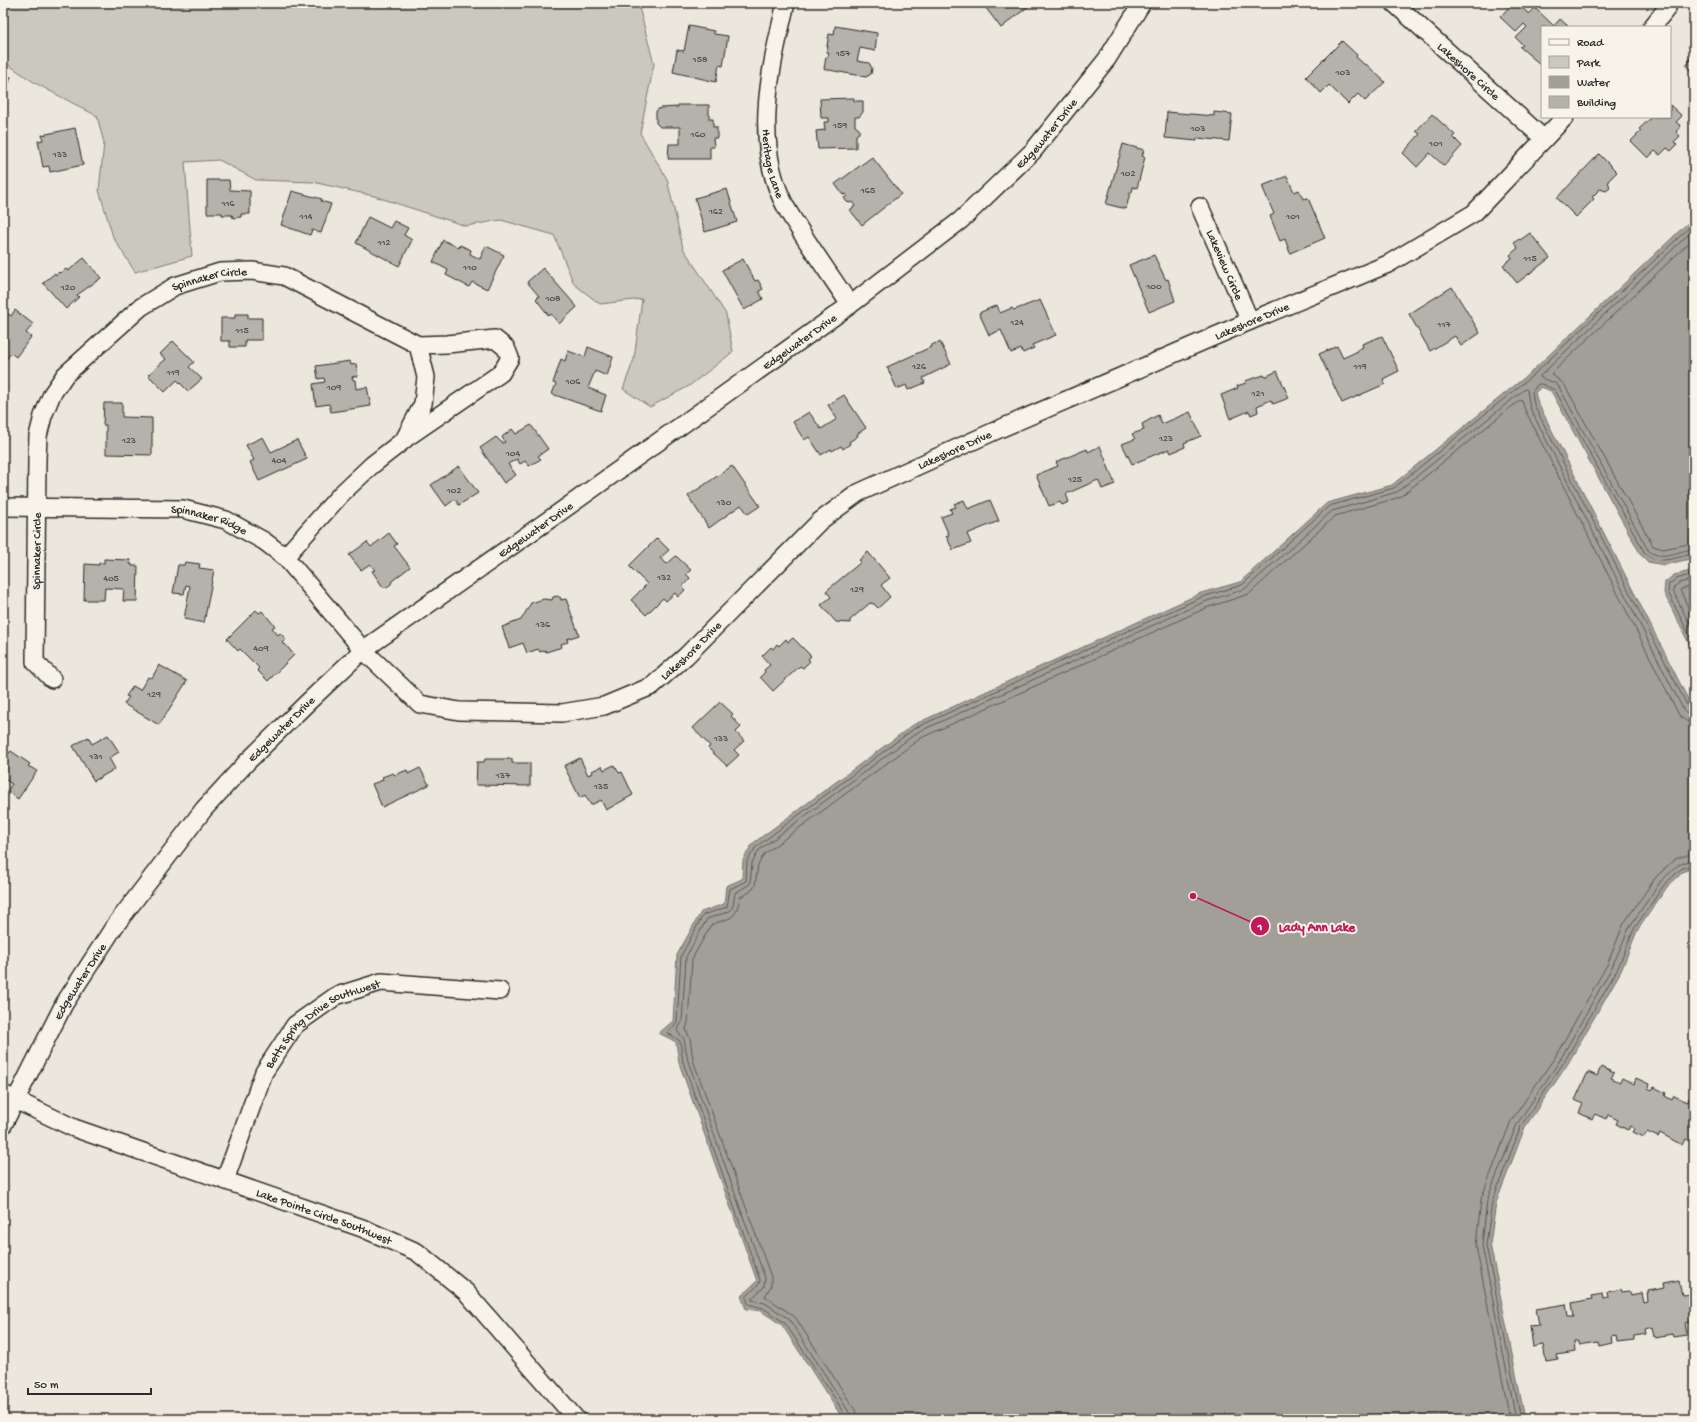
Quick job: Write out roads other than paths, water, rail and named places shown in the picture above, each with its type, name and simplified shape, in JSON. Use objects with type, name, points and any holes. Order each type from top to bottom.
[{"type":"street","name":"Heritage Lane","points":[[786,3],[773,59],[768,89],[766,123],[769,154],[776,184],[788,210],[850,305]]},
{"type":"street","name":"Edgewater Drive","points":[[3,1125],[9,1097],[64,1004],[114,927],[204,808],[247,762],[363,650],[567,507],[850,305],[961,220],[1033,151],[1107,59],[1142,3]]},
{"type":"street","name":"Lakeshore Circle","points":[[1394,3],[1544,139]]},
{"type":"street","points":[[1653,26],[1667,8],[1668,3]]},
{"type":"street","name":"Lakeshore Drive","points":[[363,650],[420,704],[459,711],[562,712],[604,706],[652,686],[691,651],[820,521],[858,493],[962,445],[1250,321],[1388,264],[1474,212],[1564,118]]},
{"type":"street","name":"Lakeview Circle","points":[[1200,207],[1250,321]]},
{"type":"street","name":"Spinnaker Circle","points":[[52,679],[35,662],[38,436],[52,394],[65,375],[141,307],[174,286],[220,272],[252,271],[284,276],[418,345]]},
{"type":"street","points":[[285,557],[341,494],[372,465],[404,440],[501,373],[510,358],[506,348],[495,339],[418,345],[426,377],[423,404],[404,440]]},
{"type":"street","name":"Spinnaker Ridge","points":[[3,507],[183,509],[226,520],[264,541],[285,557],[363,650]]},
{"type":"street","name":"Betts Spring Drive Southwest","points":[[224,1180],[264,1072],[295,1025],[336,996],[381,982],[500,991]]},
{"type":"street","name":"Lake Pointe Circle Southwest","points":[[9,1097],[74,1128],[362,1228],[417,1252],[466,1292],[574,1419]]},
{"type":"water","points":[[1694,217],[1694,558],[1664,565],[1648,562],[1641,555],[1551,391],[1541,387],[1535,393],[1538,403],[1694,711],[1694,867],[1683,872],[1667,887],[1637,931],[1621,971],[1567,1065],[1525,1127],[1496,1203],[1490,1244],[1525,1419],[843,1419],[782,1325],[761,1311],[746,1309],[741,1296],[757,1281],[679,1063],[676,1042],[659,1033],[673,1021],[677,955],[701,912],[724,904],[726,886],[742,879],[743,860],[752,844],[913,725],[1201,593],[1240,582],[1327,503],[1392,485],[1530,373]]},
{"type":"water","points":[[1694,570],[1694,654],[1664,593],[1665,582],[1674,575]]},
{"type":"place","name":"Lady Ann Lake","points":[[1193,896]]}]
